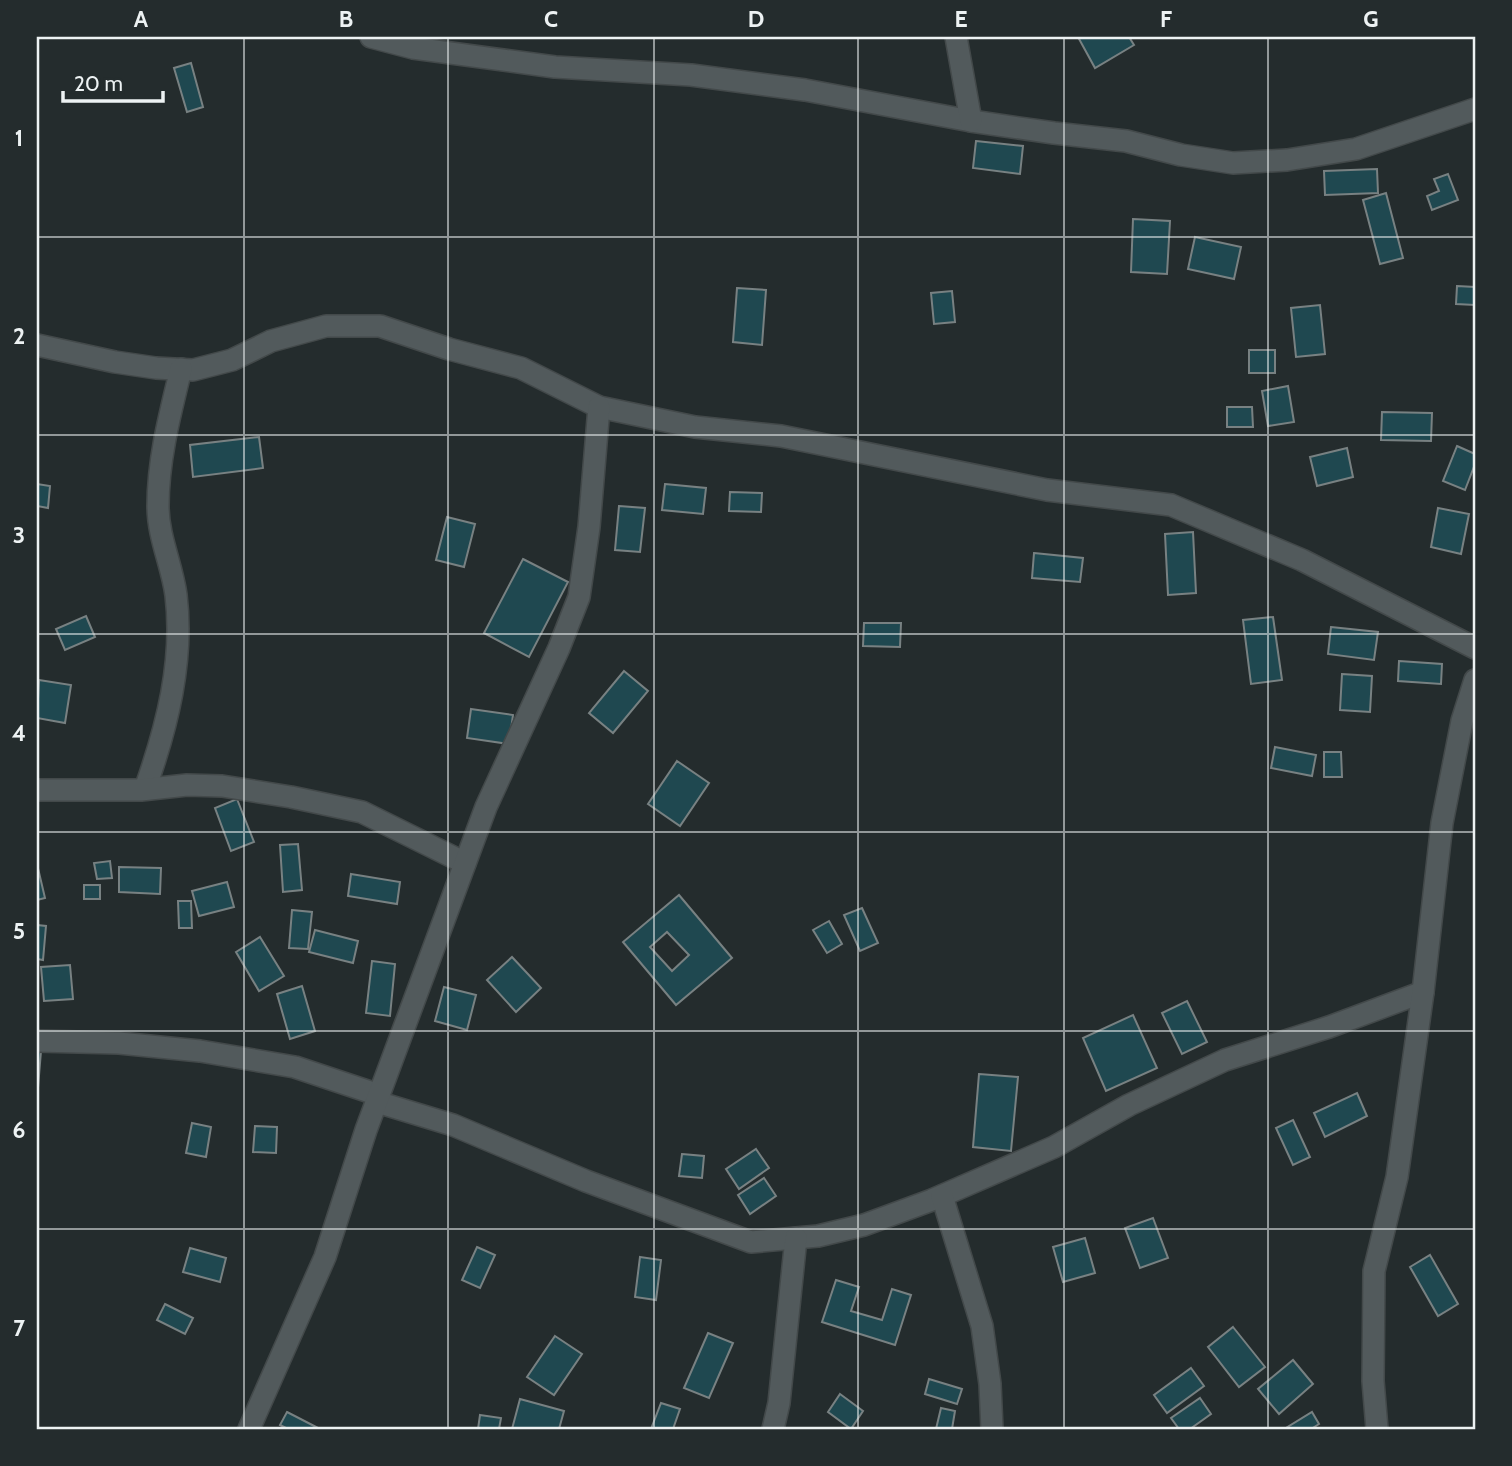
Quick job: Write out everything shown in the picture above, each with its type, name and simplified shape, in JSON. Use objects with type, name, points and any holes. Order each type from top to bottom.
[{"type":"street","points":[[371,37],[413,48],[555,67],[691,75],[805,90],[971,121],[1126,141],[1181,155],[1233,163],[1287,160],[1356,149],[1475,109]]},
{"type":"street","points":[[956,37],[971,121]]},
{"type":"street","points":[[37,345],[115,362],[193,370],[232,360],[271,341],[326,326],[380,326],[449,349],[521,368],[599,407],[695,427],[781,436],[1047,490],[1171,505],[1302,560],[1475,648]]},
{"type":"street","points":[[145,789],[170,708],[176,658],[175,592],[158,510],[162,454],[180,369]]},
{"type":"street","points":[[249,1429],[325,1257],[378,1098],[486,807],[559,648],[579,597],[589,527],[599,407]]},
{"type":"street","points":[[1377,1429],[1373,1381],[1374,1271],[1398,1177],[1442,823],[1462,721],[1475,680]]},
{"type":"street","points":[[37,790],[222,786],[362,812],[465,863]]},
{"type":"street","points":[[37,1041],[119,1043],[200,1051],[295,1067],[453,1125],[586,1181],[751,1242],[818,1237],[864,1225],[943,1196],[1054,1147],[1129,1105],[1225,1060],[1329,1027],[1423,992]]},
{"type":"street","points":[[943,1196],[982,1326],[990,1384],[992,1429]]},
{"type":"street","points":[[773,1429],[779,1403],[796,1238]]},
{"type":"building","points":[[1078,37],[1129,37],[1134,45],[1095,68]]},
{"type":"building","points":[[191,63],[203,107],[187,112],[174,68]]},
{"type":"building","points":[[976,141],[1023,146],[1020,174],[973,168]]},
{"type":"building","points":[[1377,169],[1378,193],[1325,195],[1324,171]]},
{"type":"building","points":[[1448,174],[1458,200],[1432,210],[1427,196],[1439,191],[1434,179]]},
{"type":"building","points":[[1386,193],[1403,258],[1380,264],[1363,200]]},
{"type":"building","points":[[1133,219],[1170,221],[1167,274],[1131,272]]},
{"type":"building","points":[[1195,237],[1241,247],[1234,279],[1188,269]]},
{"type":"building","points":[[1457,286],[1475,287],[1475,305],[1456,304]]},
{"type":"building","points":[[737,288],[766,290],[762,345],[733,342]]},
{"type":"building","points":[[952,291],[955,322],[934,324],[931,293]]},
{"type":"building","points":[[1320,305],[1325,354],[1296,357],[1291,308]]},
{"type":"building","points":[[1249,350],[1275,350],[1275,373],[1249,373]]},
{"type":"building","points":[[1288,386],[1294,422],[1268,426],[1262,391]]},
{"type":"building","points":[[1227,407],[1252,407],[1253,427],[1227,427]]},
{"type":"building","points":[[1382,412],[1432,413],[1431,441],[1381,440]]},
{"type":"building","points":[[259,437],[263,468],[193,477],[190,445]]},
{"type":"building","points":[[1457,446],[1475,454],[1475,464],[1465,490],[1443,481]]},
{"type":"building","points":[[1347,448],[1353,477],[1317,486],[1310,457]]},
{"type":"building","points":[[37,484],[50,486],[48,508],[37,506]]},
{"type":"building","points":[[665,484],[706,488],[703,514],[662,510]]},
{"type":"building","points":[[730,492],[762,493],[761,512],[729,511]]},
{"type":"building","points":[[619,506],[645,508],[640,552],[615,550]]},
{"type":"building","points":[[1438,508],[1469,514],[1461,554],[1431,547]]},
{"type":"building","points":[[447,517],[475,524],[464,567],[436,560]]},
{"type":"building","points":[[1193,532],[1196,593],[1168,595],[1165,534]]},
{"type":"building","points":[[1034,553],[1083,558],[1080,582],[1032,578]]},
{"type":"building","points":[[523,559],[568,582],[529,657],[484,633]]},
{"type":"building","points":[[86,616],[95,637],[65,650],[56,629]]},
{"type":"building","points":[[1273,617],[1282,680],[1251,684],[1243,620]]},
{"type":"building","points":[[864,623],[901,623],[900,647],[863,646]]},
{"type":"building","points":[[1331,627],[1378,632],[1374,660],[1328,654]]},
{"type":"building","points":[[1399,661],[1442,664],[1441,684],[1398,681]]},
{"type":"building","points":[[624,671],[648,691],[613,733],[589,713]]},
{"type":"building","points":[[1342,674],[1372,676],[1370,712],[1340,710]]},
{"type":"building","points":[[39,680],[71,685],[65,723],[37,718]]},
{"type":"building","points":[[471,709],[513,715],[509,744],[467,738]]},
{"type":"building","points":[[1275,747],[1316,755],[1312,776],[1271,768]]},
{"type":"building","points":[[1324,752],[1341,752],[1342,777],[1324,777]]},
{"type":"building","points":[[677,761],[709,783],[680,826],[648,804]]},
{"type":"building","points":[[237,799],[254,842],[231,851],[215,808]]},
{"type":"building","points":[[298,844],[302,890],[283,892],[280,845]]},
{"type":"building","points":[[110,861],[112,878],[97,879],[94,863]]},
{"type":"building","points":[[37,864],[45,898],[37,900]]},
{"type":"building","points":[[119,867],[161,868],[160,894],[119,892]]},
{"type":"building","points":[[351,874],[400,882],[397,904],[348,896]]},
{"type":"building","points":[[227,882],[234,907],[199,916],[192,891]]},
{"type":"building","points":[[84,885],[100,885],[100,899],[84,899]]},
{"type":"building","points":[[679,895],[732,958],[676,1005],[623,942]],"holes":[[[667,932],[689,955],[672,971],[650,947]]]},
{"type":"building","points":[[178,901],[191,901],[192,928],[179,928]]},
{"type":"building","points":[[862,908],[878,943],[860,951],[844,915]]},
{"type":"building","points":[[292,910],[312,912],[308,949],[289,948]]},
{"type":"building","points":[[829,921],[842,944],[827,953],[813,930]]},
{"type":"building","points":[[37,925],[46,926],[43,960],[37,959]]},
{"type":"building","points":[[315,930],[358,941],[353,963],[309,952]]},
{"type":"building","points":[[260,937],[284,976],[259,991],[236,952]]},
{"type":"building","points":[[512,957],[541,988],[516,1012],[487,980]]},
{"type":"building","points":[[372,961],[395,964],[390,1016],[366,1013]]},
{"type":"building","points":[[70,965],[73,999],[44,1001],[41,967]]},
{"type":"building","points":[[302,986],[315,1031],[290,1039],[277,994]]},
{"type":"building","points":[[444,987],[476,995],[467,1030],[435,1021]]},
{"type":"building","points":[[1187,1001],[1207,1042],[1182,1054],[1162,1013]]},
{"type":"building","points":[[1133,1015],[1157,1068],[1106,1091],[1083,1038]]},
{"type":"building","points":[[37,1051],[41,1051],[37,1100]]},
{"type":"building","points":[[979,1074],[1018,1077],[1011,1151],[973,1147]]},
{"type":"building","points":[[1357,1093],[1367,1116],[1325,1137],[1314,1113]]},
{"type":"building","points":[[1293,1120],[1310,1157],[1293,1165],[1276,1128]]},
{"type":"building","points":[[192,1123],[211,1127],[206,1157],[186,1153]]},
{"type":"building","points":[[255,1126],[277,1127],[276,1153],[253,1152]]},
{"type":"building","points":[[756,1149],[769,1168],[739,1189],[726,1169]]},
{"type":"building","points":[[682,1154],[704,1156],[702,1178],[679,1176]]},
{"type":"building","points":[[764,1178],[776,1196],[750,1214],[738,1195]]},
{"type":"building","points":[[1153,1218],[1168,1258],[1140,1268],[1125,1228]]},
{"type":"building","points":[[1085,1238],[1095,1273],[1063,1282],[1053,1247]]},
{"type":"building","points":[[477,1247],[495,1255],[480,1288],[462,1280]]},
{"type":"building","points":[[190,1248],[226,1258],[220,1282],[183,1272]]},
{"type":"building","points":[[1430,1255],[1458,1304],[1438,1316],[1410,1267]]},
{"type":"building","points":[[640,1257],[661,1260],[656,1300],[635,1297]]},
{"type":"building","points":[[836,1280],[859,1287],[851,1311],[882,1320],[892,1289],[911,1295],[895,1345],[822,1322]]},
{"type":"building","points":[[165,1304],[193,1318],[185,1334],[157,1320]]},
{"type":"building","points":[[1233,1327],[1265,1367],[1239,1387],[1208,1347]]},
{"type":"building","points":[[708,1333],[733,1343],[709,1398],[684,1388]]},
{"type":"building","points":[[555,1336],[582,1354],[554,1395],[527,1377]]},
{"type":"building","points":[[1293,1360],[1313,1384],[1279,1414],[1258,1389]]},
{"type":"building","points":[[1191,1368],[1204,1386],[1167,1413],[1154,1395]]},
{"type":"building","points":[[929,1379],[962,1389],[957,1404],[925,1394]]},
{"type":"building","points":[[840,1394],[863,1411],[851,1429],[828,1412]]},
{"type":"building","points":[[1200,1398],[1211,1414],[1190,1429],[1179,1429],[1171,1418]]},
{"type":"building","points":[[520,1399],[564,1411],[559,1429],[512,1429]]},
{"type":"building","points":[[661,1403],[680,1409],[673,1429],[651,1429]]},
{"type":"building","points":[[941,1408],[955,1411],[952,1429],[936,1429]]},
{"type":"building","points":[[287,1412],[320,1429],[288,1429],[280,1425]]},
{"type":"building","points":[[1312,1412],[1319,1424],[1311,1429],[1286,1428]]},
{"type":"building","points":[[480,1415],[501,1418],[499,1429],[478,1429]]}]
